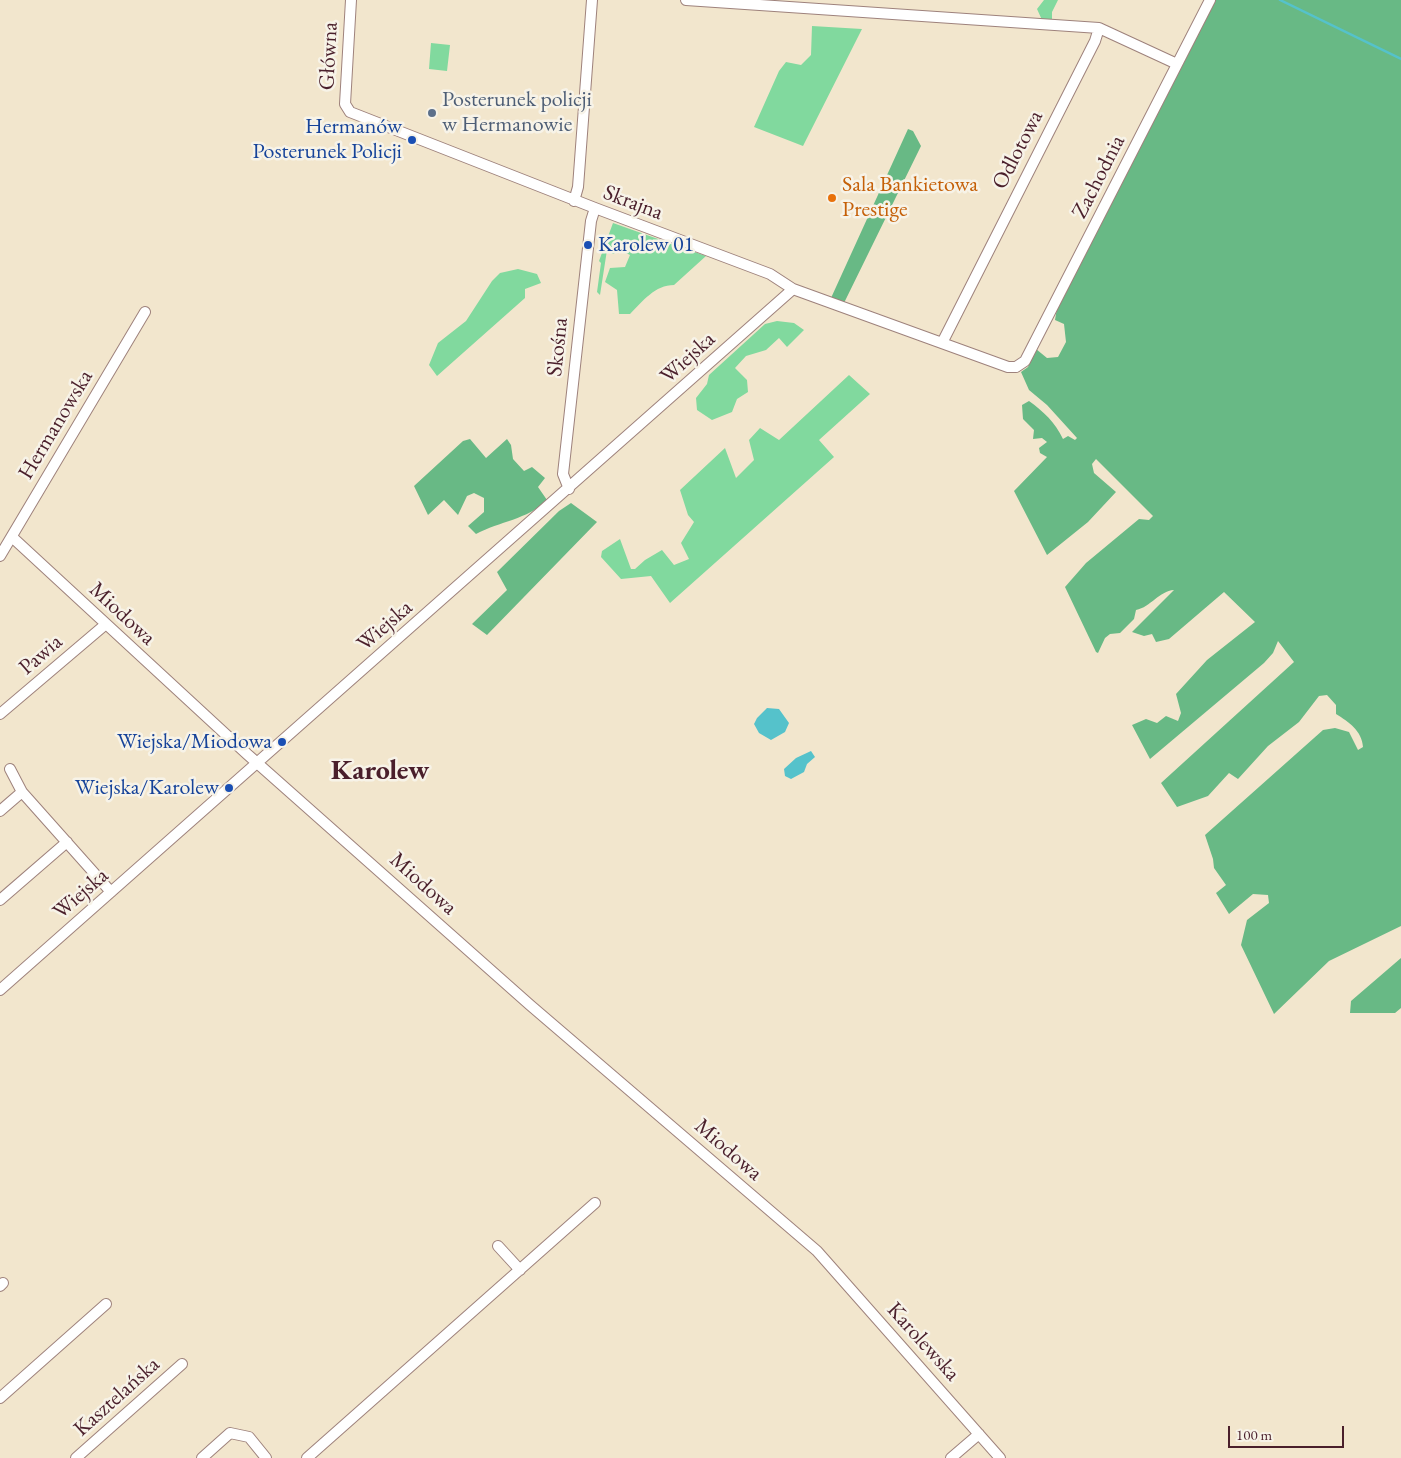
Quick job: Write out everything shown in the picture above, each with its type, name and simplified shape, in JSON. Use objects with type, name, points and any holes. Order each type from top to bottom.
[{"type":"street","name":"Główna","points":[[350,112],[345,104],[351,0]]},
{"type":"street","points":[[574,200],[578,187],[592,0]]},
{"type":"street","points":[[686,0],[1099,28],[1178,64]]},
{"type":"street","name":"Zachodnia","points":[[1016,367],[1025,361],[1034,344],[1210,0]]},
{"type":"street","name":"Odlotowa","points":[[942,343],[1095,41],[1099,28]]},
{"type":"street","name":"Skrajna","points":[[350,112],[770,274],[793,289],[999,364],[1016,367]]},
{"type":"street","name":"Skośna","points":[[569,489],[563,474],[590,225],[595,208]]},
{"type":"street","name":"Wiejska","points":[[0,990],[793,289]]},
{"type":"street","name":"Hermanowska","points":[[0,556],[145,312]]},
{"type":"street","name":"Miodowa","points":[[12,537],[258,763],[530,1005],[817,1252]]},
{"type":"street","name":"Pawia","points":[[0,714],[106,624]]},
{"type":"street","points":[[10,769],[22,792],[111,892]]},
{"type":"street","points":[[0,811],[22,792]]},
{"type":"street","points":[[0,900],[67,842]]},
{"type":"street","points":[[307,1458],[595,1203]]},
{"type":"street","points":[[498,1246],[520,1270]]},
{"type":"street","name":"Karolewska","points":[[817,1252],[1000,1458]]},
{"type":"street","points":[[0,1398],[106,1304]]},
{"type":"street","name":"Kasztelańska","points":[[76,1458],[182,1364]]},
{"type":"street","points":[[202,1458],[230,1433],[249,1437],[266,1458]]},
{"type":"street","points":[[951,1458],[979,1434]]},
{"type":"green space","points":[[1044,0],[1058,0],[1052,12],[1052,22],[1042,20],[1037,9]]},
{"type":"green space","points":[[1215,0],[1401,0],[1401,926],[1329,961],[1274,1014],[1241,945],[1247,920],[1269,903],[1268,895],[1253,894],[1229,914],[1216,893],[1226,885],[1214,868],[1205,835],[1323,730],[1335,728],[1349,732],[1358,750],[1363,747],[1360,736],[1350,724],[1336,714],[1336,705],[1327,695],[1319,696],[1299,722],[1268,746],[1238,779],[1229,773],[1208,796],[1177,807],[1161,783],[1294,662],[1278,641],[1273,653],[1264,663],[1150,759],[1132,725],[1146,719],[1157,723],[1166,716],[1178,721],[1181,713],[1176,694],[1207,660],[1255,622],[1224,592],[1169,639],[1156,642],[1152,634],[1144,636],[1132,632],[1174,590],[1164,593],[1146,606],[1136,610],[1134,619],[1120,633],[1110,634],[1105,638],[1098,653],[1096,652],[1065,587],[1086,563],[1139,519],[1149,520],[1153,516],[1096,459],[1092,464],[1094,473],[1116,492],[1088,522],[1047,555],[1014,491],[1047,457],[1040,453],[1039,448],[1047,442],[1042,438],[1033,439],[1034,430],[1023,419],[1022,405],[1029,401],[1040,409],[1053,422],[1063,439],[1068,436],[1075,440],[1077,438],[1047,405],[1029,390],[1021,372],[1028,367],[1036,349],[1047,358],[1058,357],[1066,342],[1064,324],[1055,320],[1057,308]]},
{"type":"green space","points":[[812,26],[862,29],[803,146],[754,127],[779,71],[786,62],[801,65],[811,55]]},
{"type":"green space","points":[[431,43],[450,45],[447,71],[429,69]]},
{"type":"green space","points":[[908,129],[913,131],[921,146],[844,303],[831,298]]},
{"type":"green space","points":[[613,223],[706,256],[674,285],[655,291],[630,314],[619,314],[617,290],[605,282],[610,268],[625,267],[630,255],[620,250],[613,254],[607,250],[600,295],[597,292],[601,263],[599,261]]},
{"type":"green space","points":[[518,269],[537,274],[541,283],[525,289],[525,298],[437,376],[429,365],[438,343],[466,321],[492,281],[500,273]]},
{"type":"green space","points":[[777,321],[794,323],[804,330],[787,347],[779,338],[766,350],[746,356],[735,368],[747,380],[748,392],[737,399],[732,412],[712,420],[697,410],[696,398],[707,384],[709,375],[765,324]]},
{"type":"green space","points":[[849,375],[870,394],[819,440],[834,457],[670,603],[651,576],[621,579],[601,557],[602,551],[620,539],[631,569],[635,569],[645,560],[662,550],[674,565],[689,559],[681,543],[694,522],[688,515],[680,490],[725,448],[736,478],[754,460],[749,440],[760,428],[779,440]]},
{"type":"green space","points":[[470,439],[486,458],[507,439],[511,445],[513,459],[524,471],[532,467],[545,478],[538,487],[547,500],[531,512],[476,534],[468,526],[484,512],[484,498],[474,493],[467,496],[458,515],[444,500],[428,515],[414,486],[463,441]]},
{"type":"green space","points":[[571,503],[597,522],[487,635],[472,624],[507,590],[497,572],[559,511]]},
{"type":"green space","points":[[1401,958],[1401,1008],[1395,1013],[1350,1013],[1351,1001]]},
{"type":"water","points":[[767,708],[779,709],[789,723],[785,732],[771,740],[759,733],[754,724]]},
{"type":"water","points":[[811,751],[815,757],[807,764],[804,772],[791,779],[785,776],[784,769],[796,758]]},
{"type":"waterway","points":[[1280,0],[1401,59]]},
{"type":"place","name":"Posterunek policji w Hermanowie","points":[[432,113]]},
{"type":"place","name":"Hermanów Posterunek Policji","points":[[412,140]]},
{"type":"place","name":"Sala Bankietowa Prestige","points":[[832,198]]},
{"type":"place","name":"Karolew 01","points":[[588,245]]},
{"type":"place","name":"Wiejska/Miodowa","points":[[282,742]]},
{"type":"place","name":"Wiejska/Karolew","points":[[229,788]]},
{"type":"district","name":"Karolew","points":[[380,771]]}]
